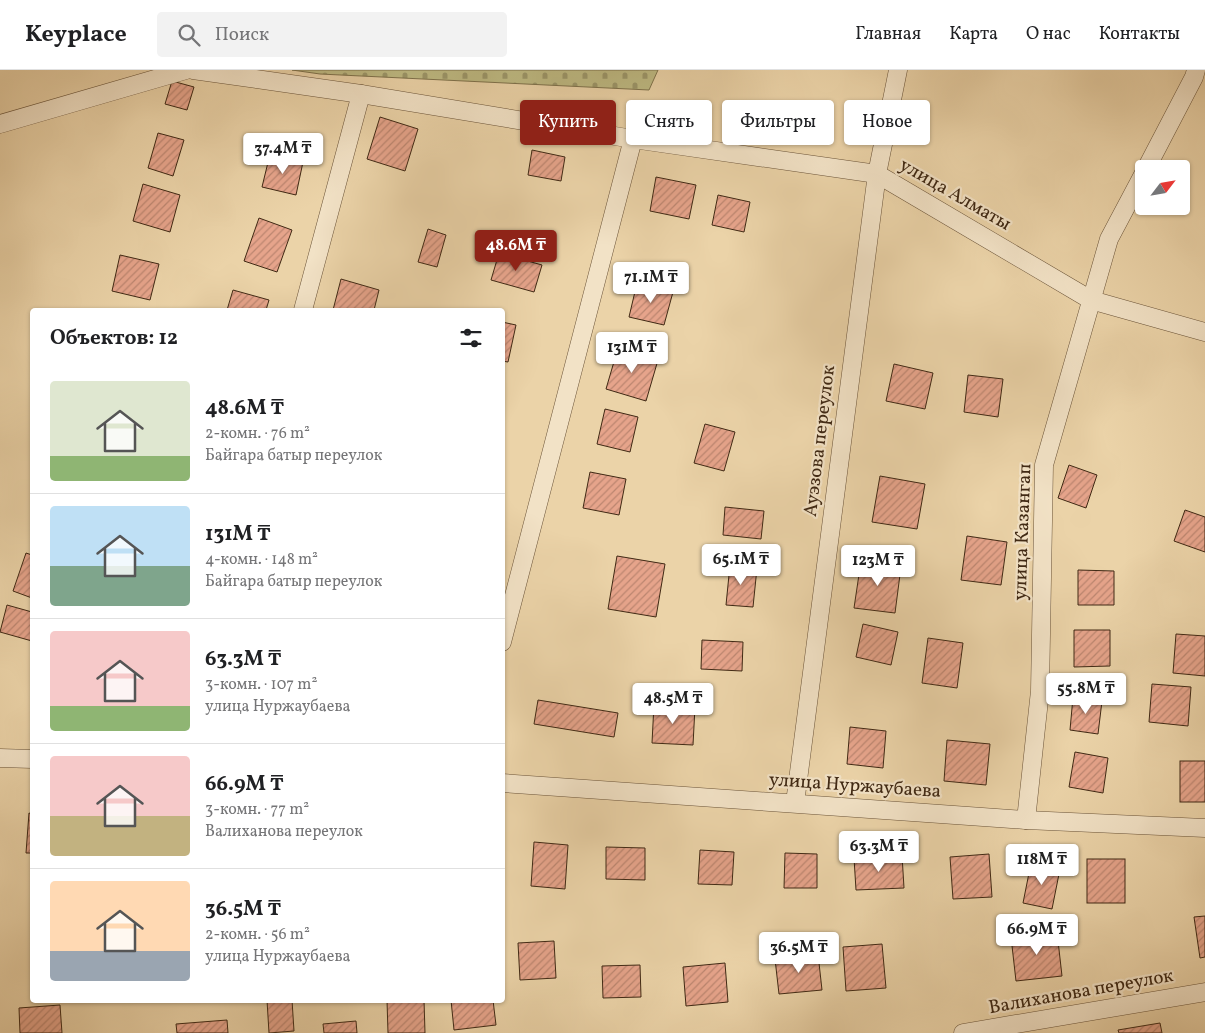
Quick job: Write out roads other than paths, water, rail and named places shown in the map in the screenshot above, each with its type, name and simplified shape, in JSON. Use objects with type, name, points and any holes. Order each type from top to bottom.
[{"type":"street","points":[[0,124],[186,70]]},
{"type":"street","name":"улица Алматы","points":[[193,70],[361,94],[626,138]]},
{"type":"street","name":"Ауэзова переулок","points":[[795,803],[877,174],[898,70]]},
{"type":"street","points":[[1151,160],[1196,70]]},
{"type":"street","points":[[305,308],[361,94]]},
{"type":"street","points":[[505,630],[631,145]]},
{"type":"street","name":"улица Алматы","points":[[675,145],[877,174],[1091,300],[1205,332]]},
{"type":"street","name":"улица Казангап","points":[[1026,820],[1040,691],[1044,465],[1109,239],[1135,189]]},
{"type":"street","points":[[0,758],[30,759]]},
{"type":"street","name":"улица Нуржаубаева","points":[[505,783],[1026,820],[1205,828]]},
{"type":"street","name":"Валиханова переулок","points":[[963,1033],[1205,992]]}]
